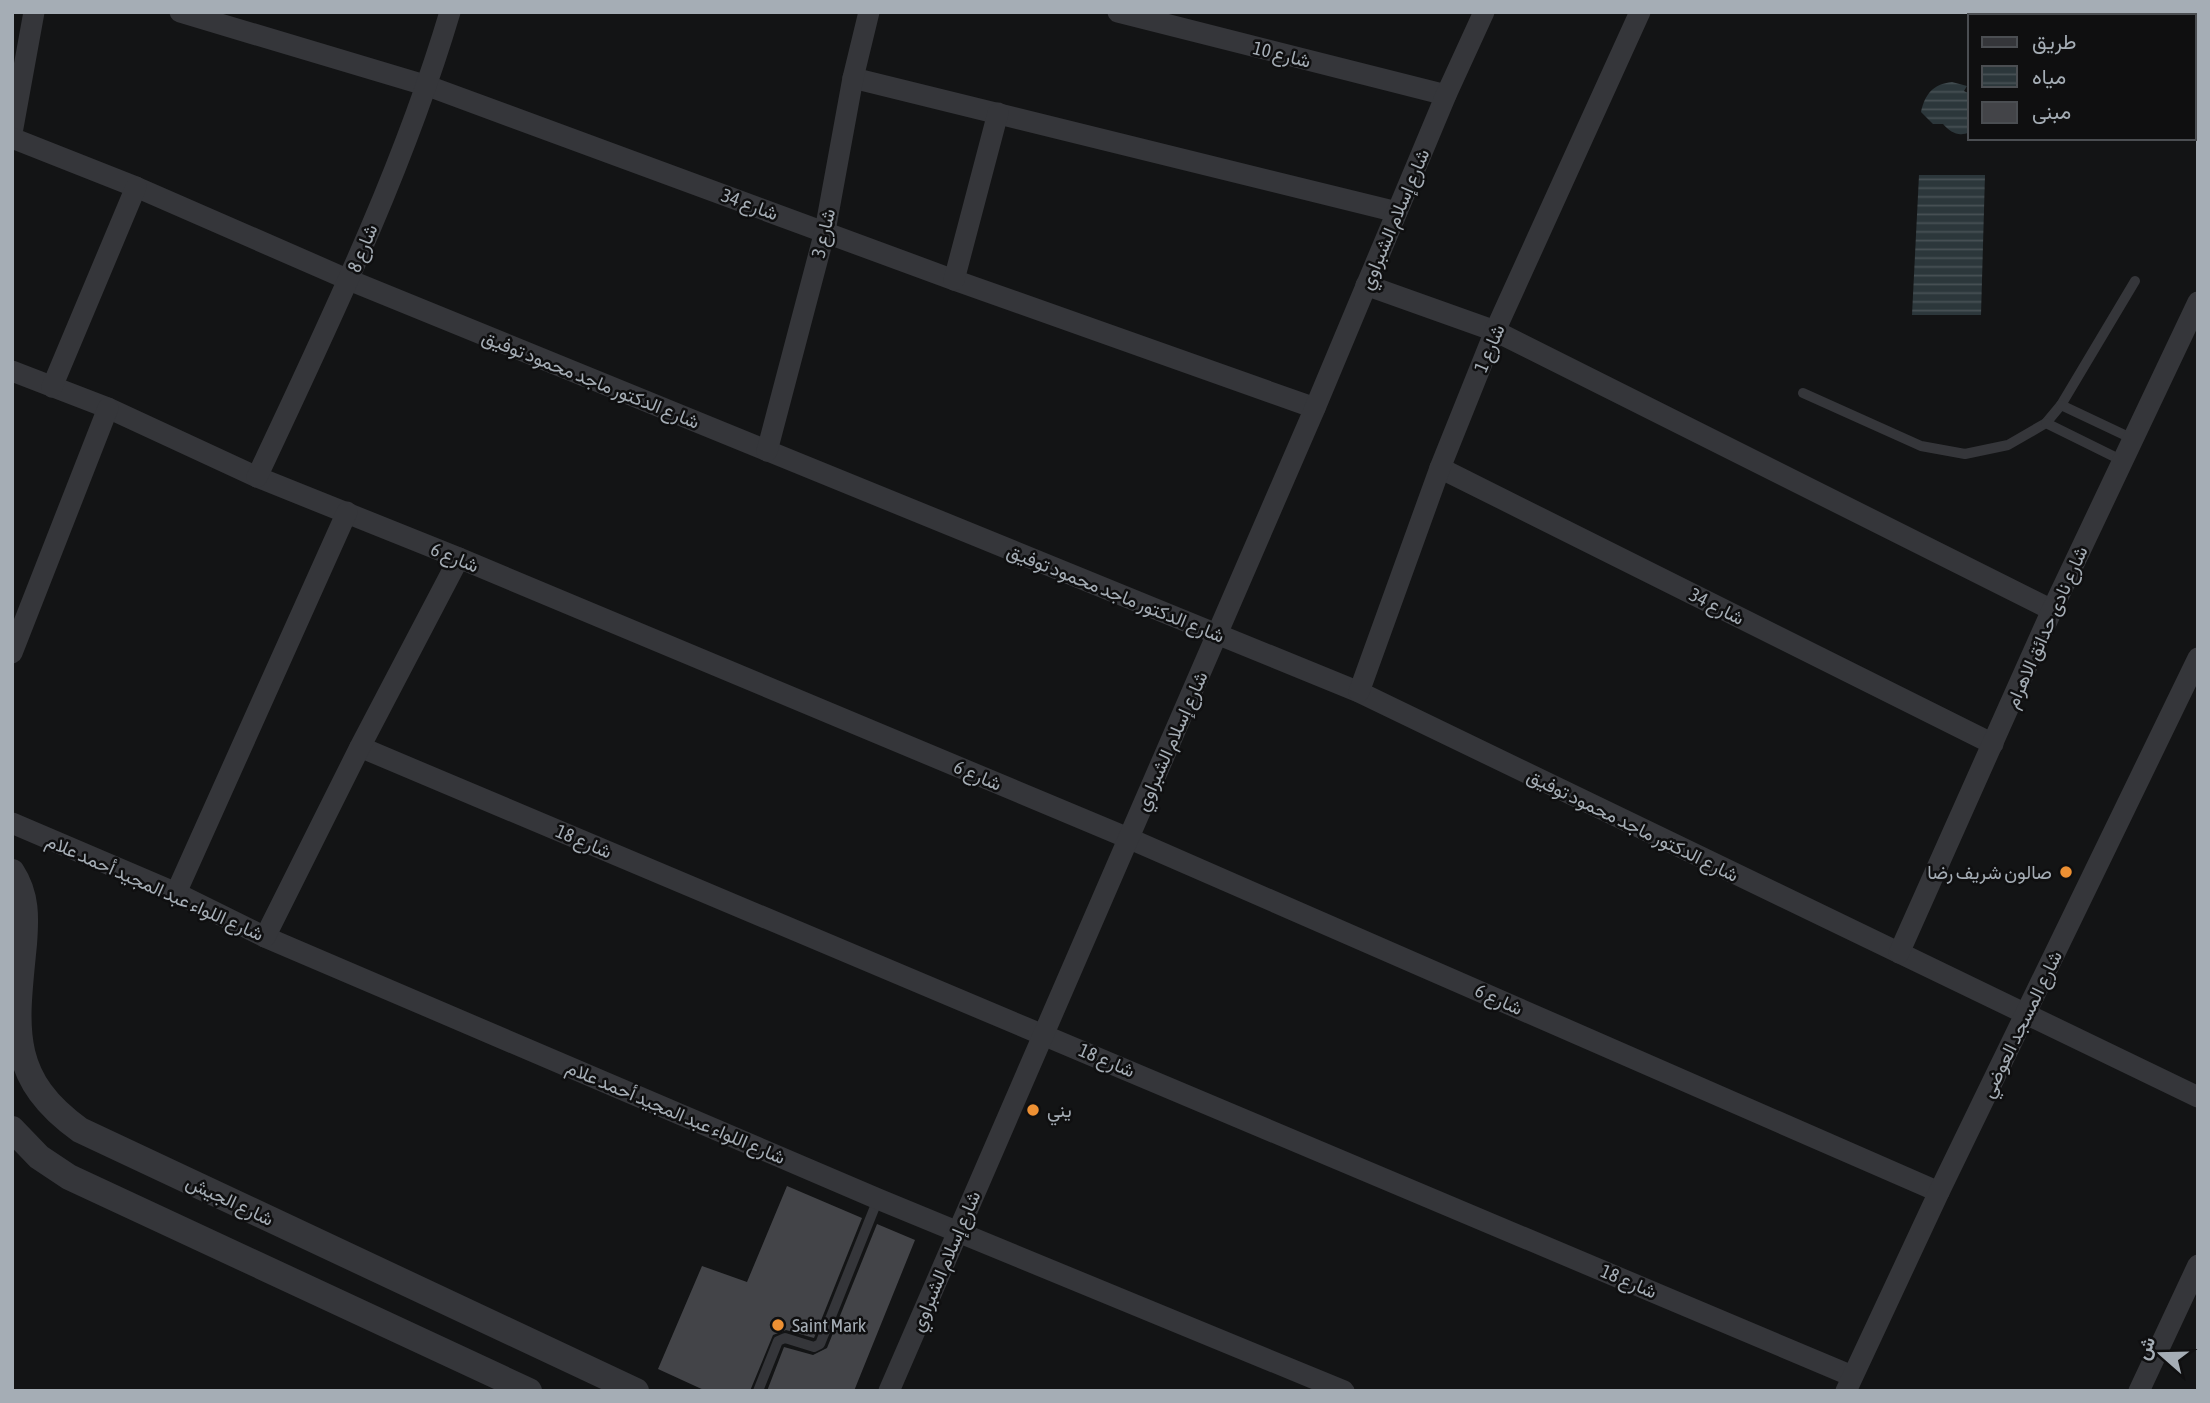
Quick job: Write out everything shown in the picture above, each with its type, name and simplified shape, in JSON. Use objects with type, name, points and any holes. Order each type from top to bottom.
[{"type":"street","points":[[12,135],[34,12]]},
{"type":"street","name":"شارع 34","points":[[180,12],[428,86],[954,281],[1315,408]]},
{"type":"street","name":"شارع 8","points":[[257,477],[349,280],[428,86],[450,12]]},
{"type":"street","name":"شارع 3","points":[[767,451],[825,231],[853,78],[869,12]]},
{"type":"street","name":"شارع 10","points":[[1118,12],[1446,95]]},
{"type":"street","name":"شارع إسلام الشبراوي","points":[[889,1391],[1484,12]]},
{"type":"street","name":"شارع 1","points":[[1359,692],[1440,468],[1495,331],[1640,12]]},
{"type":"street","points":[[853,78],[1397,212]]},
{"type":"street","points":[[954,281],[998,113]]},
{"type":"street","name":"شارع الدكتور ماجد محمود توفيق","points":[[12,135],[349,280],[1359,692],[2198,1097]]},
{"type":"street","points":[[52,387],[136,187]]},
{"type":"street","points":[[1366,285],[1495,331],[2052,610]]},
{"type":"street","name":"شارع نادى حدائق الاهرام","points":[[1899,953],[2052,610],[2198,302]]},
{"type":"street","name":"شارع 6","points":[[12,371],[108,408],[257,477],[459,558],[1128,838],[1939,1192]]},
{"type":"street","points":[[12,653],[21,602],[108,408]]},
{"type":"street","name":"شارع 34","points":[[1440,468],[1993,744]]},
{"type":"street","points":[[176,893],[348,512]]},
{"type":"street","points":[[265,937],[459,558]]},
{"type":"street","name":"شارع المسجد العوضي","points":[[1849,1383],[2198,658]]},
{"type":"street","name":"شارع 18","points":[[360,747],[1044,1034],[1849,1383]]},
{"type":"street","name":"شارع اللواء عبد المجيد أحمد علام","points":[[12,823],[176,893],[265,937],[878,1199],[1344,1391]]},
{"type":"street","name":"شارع الجيش","points":[[12,872],[25,900],[17,950],[18,1039],[24,1064],[38,1090],[59,1114],[80,1130],[636,1391]]},
{"type":"street","points":[[12,1129],[39,1157],[85,1186],[529,1391]]},
{"type":"street","points":[[2139,1391],[2198,1265]]},
{"type":"lane","points":[[1803,393],[1921,446],[1965,454],[2008,445],[2046,423],[2061,405],[2135,281]]},
{"type":"lane","points":[[2061,405],[2133,439]]},
{"type":"lane","points":[[2046,423],[2123,461]]},
{"type":"lane","points":[[758,1391],[776,1345],[781,1339],[814,1347],[820,1344],[878,1199]]},
{"type":"water","points":[[1952,82],[1967,86],[1964,91],[1968,93],[1968,132],[1955,133],[1943,124],[1933,124],[1921,112],[1931,91]]},
{"type":"water","points":[[1919,175],[1985,175],[1981,315],[1912,315]]},
{"type":"building","name":"Saint Mark","points":[[787,1186],[862,1218],[814,1338],[786,1330],[773,1335],[750,1391],[706,1391],[658,1369],[702,1266],[747,1282]]},
{"type":"building","points":[[877,1224],[915,1240],[854,1391],[767,1391],[784,1347],[813,1355],[827,1348]]},
{"type":"place","name":"صالون شريف رضا","points":[[2066,872]]},
{"type":"place","name":"يني","points":[[1033,1110]]},
{"type":"place","name":"Saint Mark","points":[[778,1325]]}]
